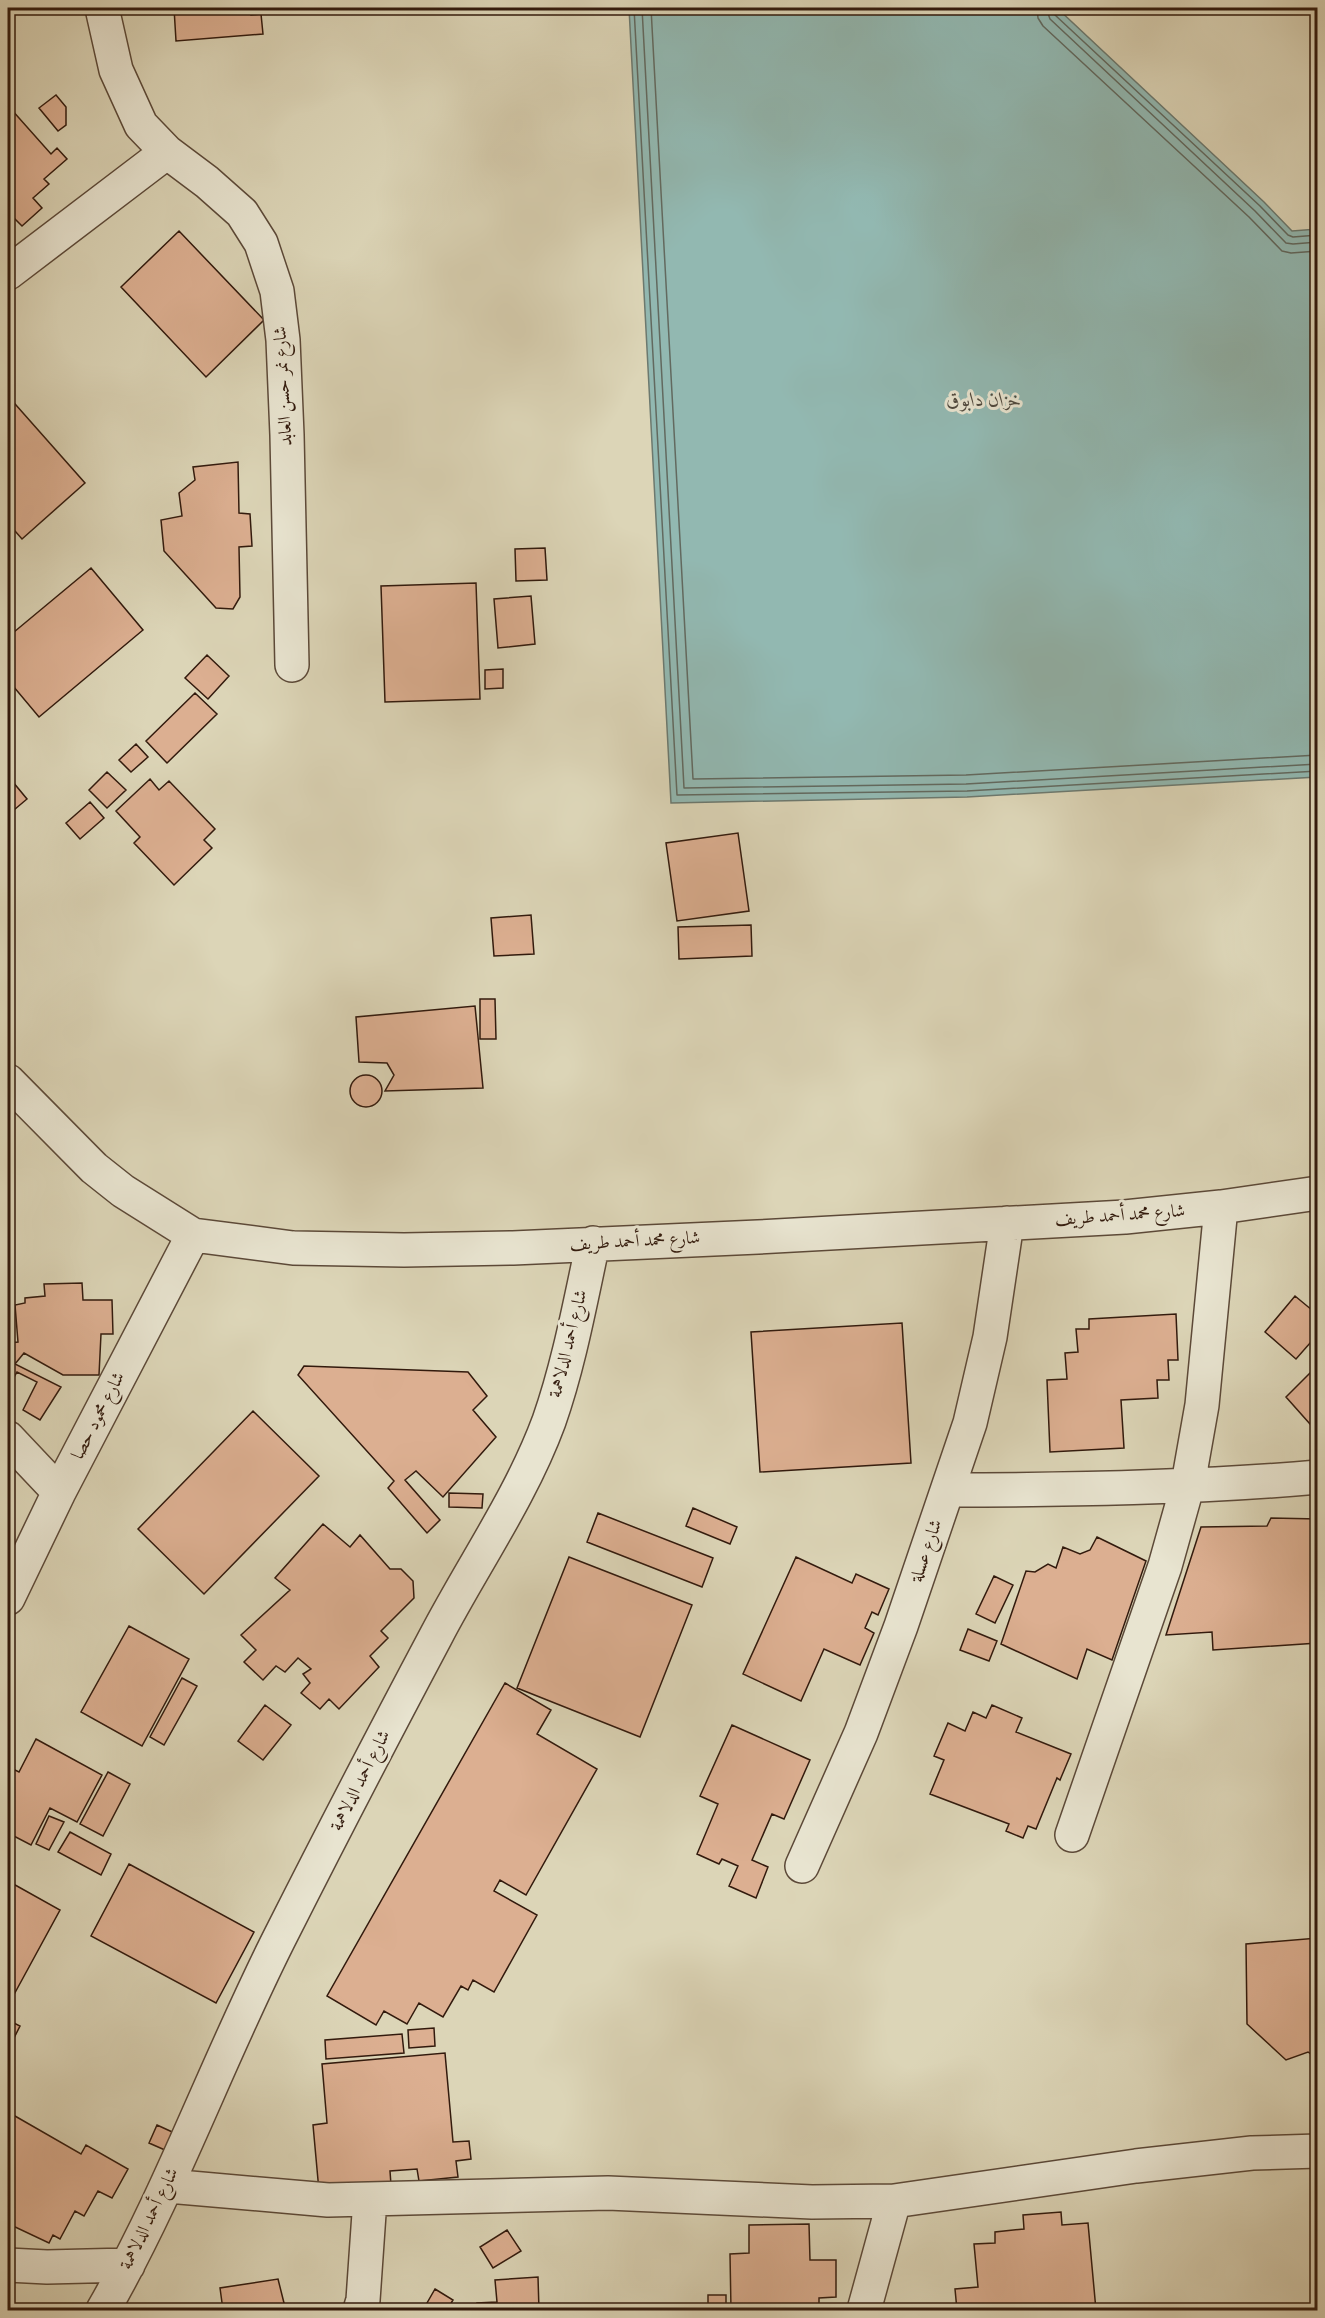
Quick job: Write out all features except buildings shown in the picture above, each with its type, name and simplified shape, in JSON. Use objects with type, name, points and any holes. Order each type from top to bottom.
[{"type":"street","name":"شارع نمر حسن العابد","points":[[102,8],[116,70],[141,125],[166,152],[207,182],[242,213],[261,243],[277,291],[283,340],[287,435],[292,665]]},
{"type":"street","points":[[8,273],[166,152]]},
{"type":"street","name":"شارع محمد أحمد طريف","points":[[8,1081],[94,1168],[123,1191],[193,1235],[293,1248],[404,1250],[1007,1223],[1125,1216],[1221,1207],[1317,1193]]},
{"type":"street","points":[[1072,1835],[1165,1566],[1188,1484],[1202,1405],[1221,1207]]},
{"type":"street","name":"شارع عسلة","points":[[802,1866],[861,1733],[901,1626],[970,1423],[990,1337],[1007,1223]]},
{"type":"street","name":"شارع محمود حصا","points":[[8,1598],[59,1492],[193,1235]]},
{"type":"street","name":"شارع أحمد الدلاهمة","points":[[102,2310],[128,2265],[168,2186],[281,1934],[436,1635],[524,1476],[548,1423],[568,1359],[593,1243]]},
{"type":"street","points":[[8,1438],[59,1492]]},
{"type":"street","points":[[948,1490],[1067,1490],[1266,1481],[1317,1476]]},
{"type":"street","points":[[168,2186],[328,2200],[608,2193],[812,2202],[894,2201],[1136,2166],[1252,2153],[1317,2151]]},
{"type":"street","points":[[360,2310],[363,2300],[370,2199]]},
{"type":"street","points":[[864,2310],[894,2201]]},
{"type":"street","points":[[8,2265],[47,2267],[128,2265]]},
{"type":"water","name":"خزان دابوق","points":[[629,8],[1057,8],[1292,231],[1317,229],[1317,777],[967,797],[671,803]]}]
